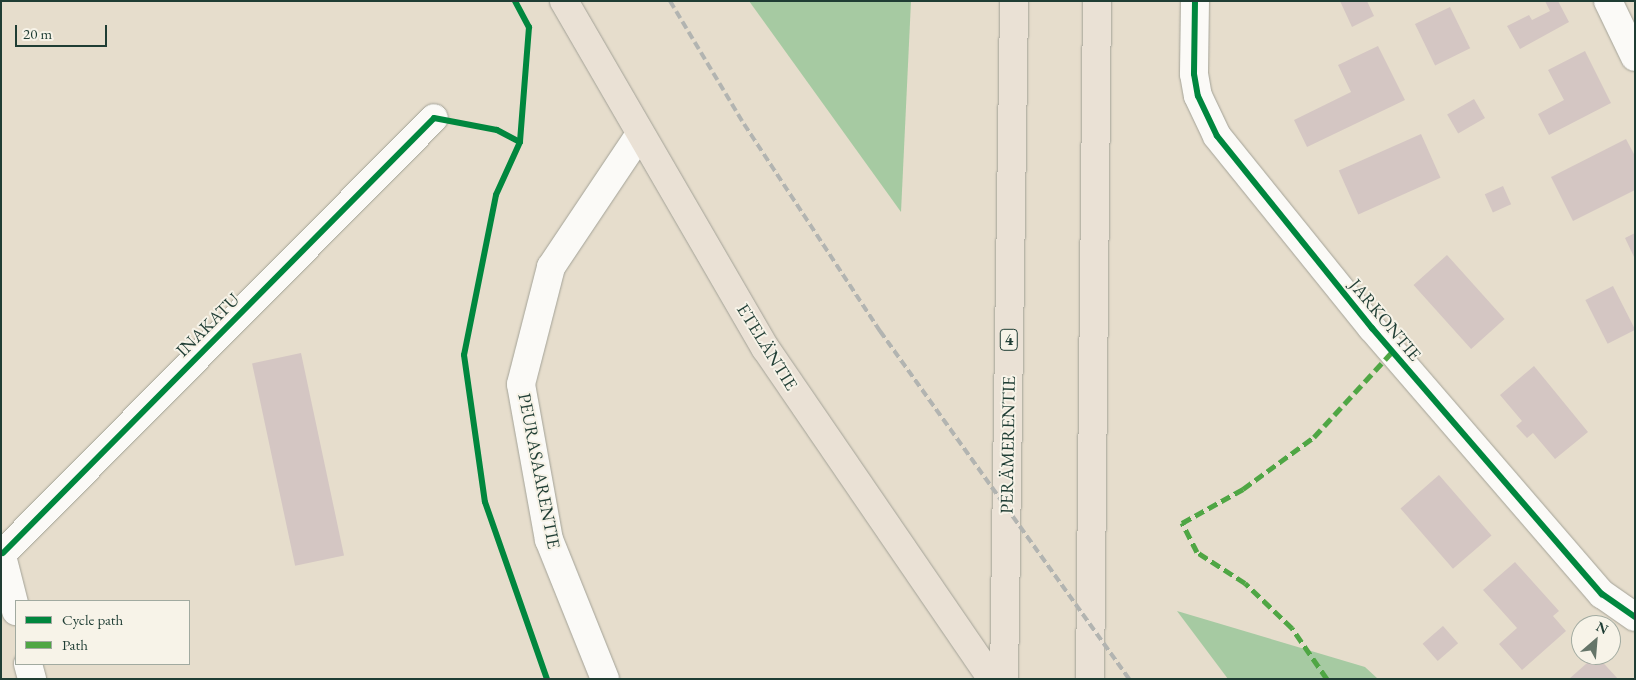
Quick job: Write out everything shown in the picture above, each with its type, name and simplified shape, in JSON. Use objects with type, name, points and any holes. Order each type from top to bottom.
[{"type":"main road","name":"ETELÄNTIE","points":[[564,1],[766,349],[907,558],[992,679]]},
{"type":"main road","name":"PERÄMERENTIE","points":[[1004,679],[1014,1]]},
{"type":"main road","points":[[1090,679],[1097,1]]},
{"type":"street","name":"JARKONTIE","points":[[1195,1],[1198,96],[1222,143],[1372,328],[1590,581],[1635,617]]},
{"type":"street","points":[[1608,1],[1635,57]]},
{"type":"street","name":"INAKATU","points":[[2,552],[434,118]]},
{"type":"street","name":"PEURASAARENTIE","points":[[605,679],[549,540],[522,384],[550,267],[640,134]]},
{"type":"street","points":[[2,552],[15,606]]},
{"type":"street","points":[[28,665],[32,679]]},
{"type":"green space","points":[[749,1],[911,1],[901,212]]},
{"type":"green space","points":[[1177,611],[1365,667],[1378,679],[1228,679]]},
{"type":"building","points":[[1340,1],[1367,1],[1374,16],[1352,27]]},
{"type":"building","points":[[1545,1],[1558,1],[1569,22],[1520,49],[1507,26],[1529,15],[1532,20],[1550,11]]},
{"type":"building","points":[[1450,7],[1470,48],[1435,65],[1415,24]]},
{"type":"building","points":[[1378,46],[1405,100],[1307,147],[1294,120],[1351,92],[1338,65]]},
{"type":"building","points":[[1585,51],[1611,103],[1549,135],[1538,114],[1564,100],[1548,70]]},
{"type":"building","points":[[1474,99],[1485,118],[1458,134],[1447,114]]},
{"type":"building","points":[[1421,134],[1441,178],[1358,214],[1339,171]]},
{"type":"building","points":[[1626,139],[1635,156],[1635,190],[1573,221],[1551,177]]},
{"type":"building","points":[[1503,186],[1511,204],[1493,212],[1485,194]]},
{"type":"building","points":[[1635,233],[1635,259],[1625,238]]},
{"type":"building","points":[[1447,255],[1505,319],[1471,349],[1414,285]]},
{"type":"building","points":[[1613,286],[1635,330],[1608,344],[1585,300]]},
{"type":"building","points":[[301,353],[344,555],[295,566],[252,363]]},
{"type":"building","points":[[1534,366],[1588,432],[1555,459],[1533,433],[1527,438],[1516,426],[1522,421],[1500,395]]},
{"type":"building","points":[[1439,475],[1491,535],[1453,569],[1401,508]]},
{"type":"building","points":[[1515,562],[1559,611],[1553,616],[1566,631],[1522,670],[1499,644],[1517,628],[1483,590]]},
{"type":"building","points":[[1443,626],[1458,643],[1438,661],[1423,644]]},
{"type":"building","points":[[1585,665],[1605,665],[1618,679],[1569,679]]},
{"type":"railway","points":[[670,1],[744,124],[880,331],[1129,679]]},
{"type":"marked path","points":[[1327,679],[1292,628],[1245,583],[1197,552],[1182,523],[1243,489],[1314,437],[1392,352]]},
{"type":"cycle path","points":[[515,1],[529,27],[520,142],[496,195],[464,355],[485,502],[547,679]]},
{"type":"cycle path","points":[[1195,1],[1194,74],[1198,96],[1217,136],[1372,328],[1602,594],[1635,617]]},
{"type":"cycle path","points":[[3,553],[434,118],[497,130],[520,142]]}]
